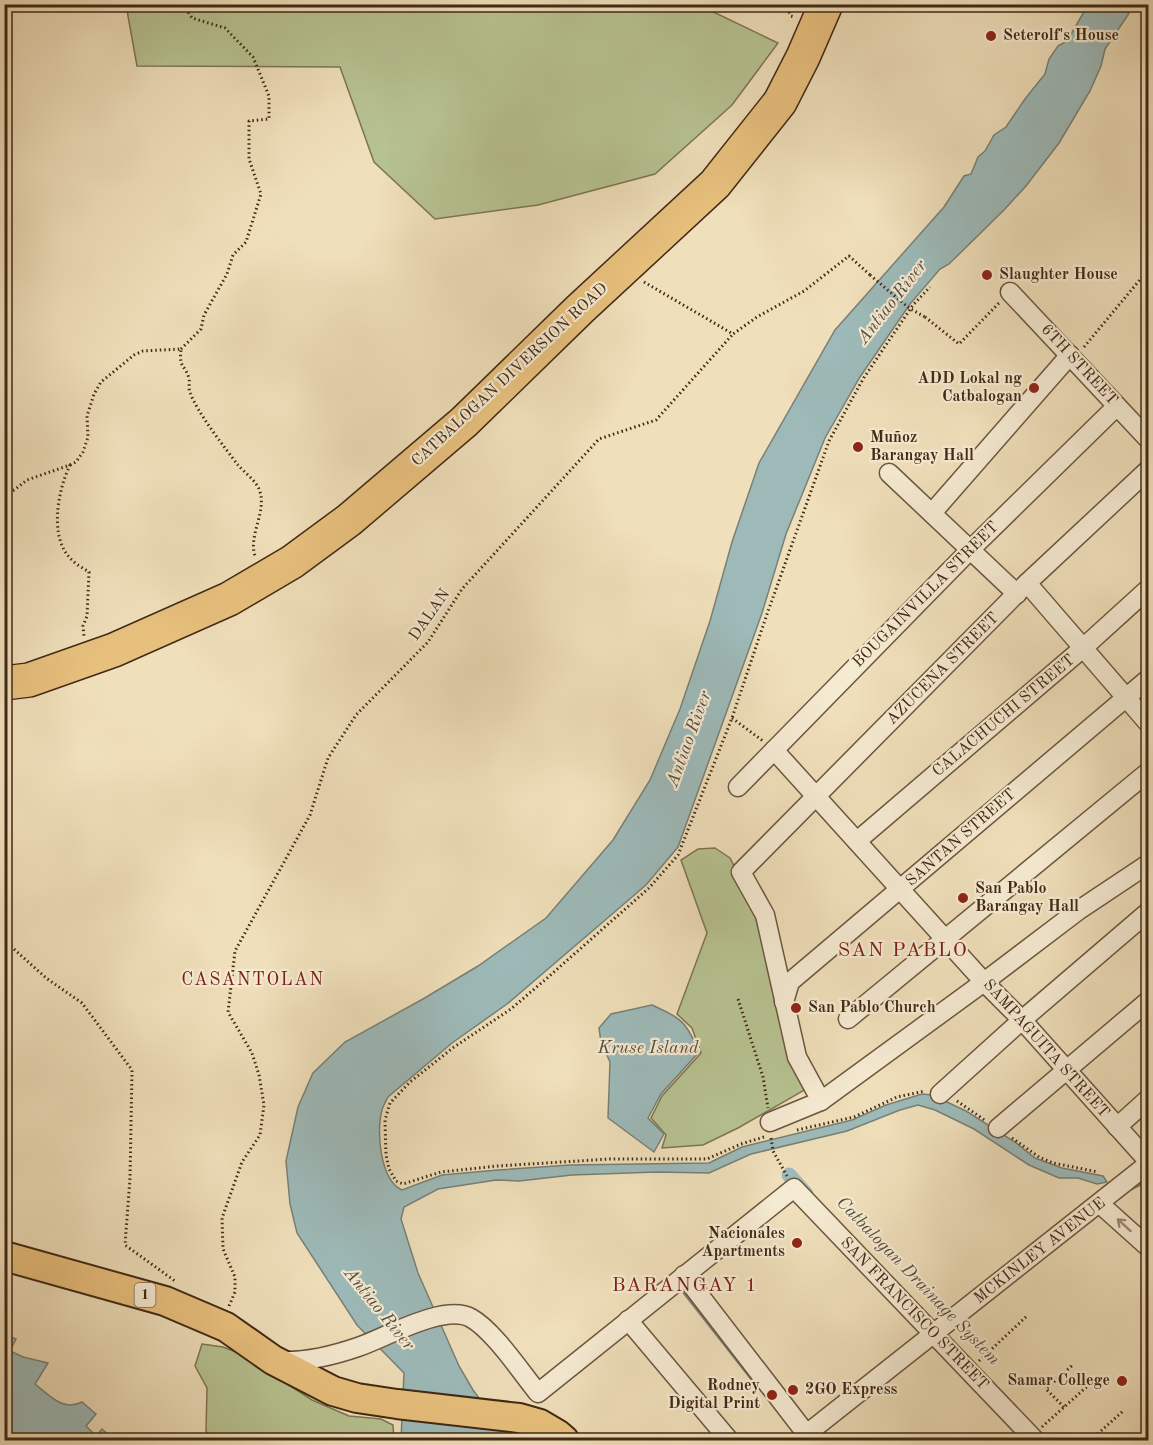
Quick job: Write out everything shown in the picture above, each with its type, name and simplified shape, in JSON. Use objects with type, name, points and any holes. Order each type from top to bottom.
[{"type":"highway","name":"CATBALOGAN DIVERSION ROAD","points":[[4,683],[29,680],[114,650],[229,599],[292,562],[349,520],[464,422],[580,309],[715,184],[780,102],[826,4]]},
{"type":"main road","name":"1","points":[[4,1256],[170,1303],[220,1324],[273,1360],[333,1391],[357,1398],[397,1404],[519,1418],[540,1424],[564,1440]]},
{"type":"street","name":"6TH STREET","points":[[1010,292],[1149,439]]},
{"type":"street","points":[[932,513],[1072,358]]},
{"type":"street","name":"BOUGAINVILLA STREET","points":[[738,787],[971,549],[1117,406]]},
{"type":"street","name":"AZUCENA STREET","points":[[783,1003],[765,915],[741,872],[1022,589],[1149,470]]},
{"type":"street","points":[[889,473],[971,549],[1022,589],[1083,648],[1149,723]]},
{"type":"street","name":"CALACHUCHI STREET","points":[[857,841],[1149,589]]},
{"type":"street","name":"SANTAN STREET","points":[[783,1003],[790,982],[1149,679]]},
{"type":"street","name":"SAMPAGUITA STREET","points":[[774,750],[1149,1162]]},
{"type":"street","points":[[849,1019],[1149,772]]},
{"type":"street","points":[[770,1132],[820,1101],[1079,910],[1149,864]]},
{"type":"street","points":[[940,1094],[1022,1020],[1149,912]]},
{"type":"street","points":[[998,1128],[1149,1001]]},
{"type":"street","points":[[783,1003],[797,1057],[820,1101]]},
{"type":"street","points":[[1116,1127],[1149,1099]]},
{"type":"street","name":"MCKINLEY AVENUE","points":[[936,1332],[1111,1195],[1149,1162]]},
{"type":"street","points":[[273,1360],[311,1360],[358,1347],[439,1316],[455,1314],[469,1317],[490,1334],[538,1393],[794,1188]]},
{"type":"street","name":"SAN FRANCISCO STREET","points":[[794,1188],[936,1332],[968,1371],[1033,1439]]},
{"type":"street","points":[[1111,1195],[1149,1247]]},
{"type":"street","points":[[684,1275],[805,1439],[936,1332]]},
{"type":"street","points":[[628,1320],[729,1440]]},
{"type":"path","points":[[183,4],[192,18],[225,28],[253,57],[269,96],[270,119],[249,121],[249,159],[261,195],[246,242],[233,255],[227,274],[204,315],[201,328],[181,349],[180,363],[189,379],[189,392],[195,402],[235,461],[247,477],[258,486],[262,500],[254,538],[254,554],[261,566],[274,573]]},
{"type":"path","name":"DALAN","points":[[220,1324],[235,1292],[235,1277],[224,1249],[222,1218],[242,1162],[260,1135],[264,1105],[259,1074],[252,1053],[228,1012],[235,951],[310,815],[328,758],[356,715],[428,642],[462,589],[599,439],[656,420],[733,334],[757,317],[804,291],[849,256],[909,308],[925,317],[959,344],[1010,292]]},
{"type":"path","points":[[625,268],[659,292],[733,334]]},
{"type":"path","points":[[1072,358],[1149,270]]},
{"type":"path","points":[[770,1132],[707,1160],[609,1159],[498,1166],[441,1172],[403,1184],[396,1181],[389,1169],[386,1155],[385,1120],[390,1103],[410,1082],[454,1047],[511,1009],[649,888],[678,855],[732,718],[829,441],[863,379],[913,305],[930,287]]},
{"type":"path","points":[[4,492],[14,490],[27,480],[76,462],[83,452],[88,437],[87,416],[100,382],[134,355],[143,351],[181,349]]},
{"type":"path","points":[[70,465],[62,481],[59,498],[58,535],[69,558],[89,572],[87,616],[83,626],[85,640],[114,650]]},
{"type":"path","points":[[732,718],[774,750]]},
{"type":"path","points":[[4,940],[46,978],[82,1004],[132,1070],[130,1178],[125,1245],[176,1282],[170,1303]]},
{"type":"path","points":[[738,999],[764,1077],[773,1150],[794,1188]]},
{"type":"path","points":[[788,1131],[854,1117],[897,1098],[929,1091],[957,1102],[1039,1157],[1053,1163],[1098,1172]]},
{"type":"path","points":[[968,1371],[1028,1315]]},
{"type":"path","points":[[1064,1407],[1046,1389],[1074,1364]]},
{"type":"path","points":[[1033,1439],[1092,1382]]},
{"type":"path","points":[[1091,1440],[1124,1411]]},
{"type":"green space","points":[[126,5],[699,5],[778,43],[732,105],[655,174],[538,205],[435,219],[374,162],[340,67],[137,66]]},
{"type":"green space","points":[[715,848],[730,858],[760,917],[808,1088],[703,1145],[662,1148],[666,1135],[651,1118],[662,1096],[701,1053],[692,1028],[677,1014],[707,933],[681,860],[698,849]]},
{"type":"green space","points":[[202,1344],[223,1347],[241,1354],[312,1400],[349,1416],[381,1419],[393,1425],[394,1440],[212,1440],[206,1431],[207,1388],[195,1366]]},
{"type":"water","name":"Antiao River","points":[[1088,5],[1132,5],[1128,15],[1105,49],[1101,66],[1090,91],[1059,143],[1004,210],[949,264],[940,269],[910,304],[860,377],[825,438],[786,534],[762,613],[678,847],[646,885],[507,1004],[452,1043],[388,1097],[380,1119],[380,1142],[384,1166],[395,1185],[402,1190],[442,1175],[498,1170],[570,1165],[709,1163],[742,1147],[852,1120],[886,1105],[922,1094],[932,1095],[966,1111],[1015,1142],[1035,1158],[1062,1168],[1103,1176],[1107,1182],[1097,1184],[1078,1178],[1059,1178],[1029,1165],[974,1129],[935,1110],[918,1105],[847,1131],[751,1154],[709,1173],[572,1175],[519,1181],[496,1180],[438,1189],[404,1207],[401,1219],[418,1273],[459,1366],[473,1390],[506,1434],[525,1440],[401,1440],[404,1373],[357,1325],[297,1233],[290,1204],[286,1161],[298,1107],[313,1073],[345,1042],[478,966],[546,918],[613,840],[650,780],[680,709],[759,463],[835,330],[944,207],[964,176],[971,174],[978,157],[985,151],[994,135],[1006,127],[1045,74],[1049,59],[1058,46],[1067,41]]},
{"type":"water","name":"Kruse Island","points":[[652,1005],[682,1022],[699,1052],[661,1094],[648,1118],[664,1134],[654,1152],[608,1118],[610,1062],[601,1042],[599,1028],[611,1014]]},
{"type":"water","points":[[5,1335],[16,1339],[10,1351],[23,1357],[48,1363],[35,1384],[62,1404],[75,1405],[82,1402],[96,1414],[86,1426],[96,1436],[102,1429],[114,1440],[5,1440]]},
{"type":"waterway","name":"Catbalogan Drainage System","points":[[789,1175],[806,1194]]},
{"type":"waterway","points":[[1127,1190],[1148,1180]]},
{"type":"waterway","points":[[679,1285],[755,1382]]},
{"type":"place","name":"Seterolf's House","points":[[991,36]]},
{"type":"place","name":"Slaughter House","points":[[987,275]]},
{"type":"place","name":"ADD Lokal ng Catbalogan","points":[[1034,388]]},
{"type":"place","name":"Muñoz Barangay Hall","points":[[858,447]]},
{"type":"place","name":"San Pablo Barangay Hall","points":[[963,898]]},
{"type":"place","name":"San Pablo Church","points":[[796,1008]]},
{"type":"place","name":"Nacionales Apartments","points":[[797,1243]]},
{"type":"place","name":"Samar College","points":[[1122,1381]]},
{"type":"place","name":"2GO Express","points":[[793,1390]]},
{"type":"place","name":"Rodney Digital Print","points":[[772,1395]]},
{"type":"district","name":"SAN PABLO","points":[[903,951]]},
{"type":"district","name":"CASANTOLAN","points":[[253,980]]},
{"type":"district","name":"BARANGAY 1","points":[[685,1286]]}]
